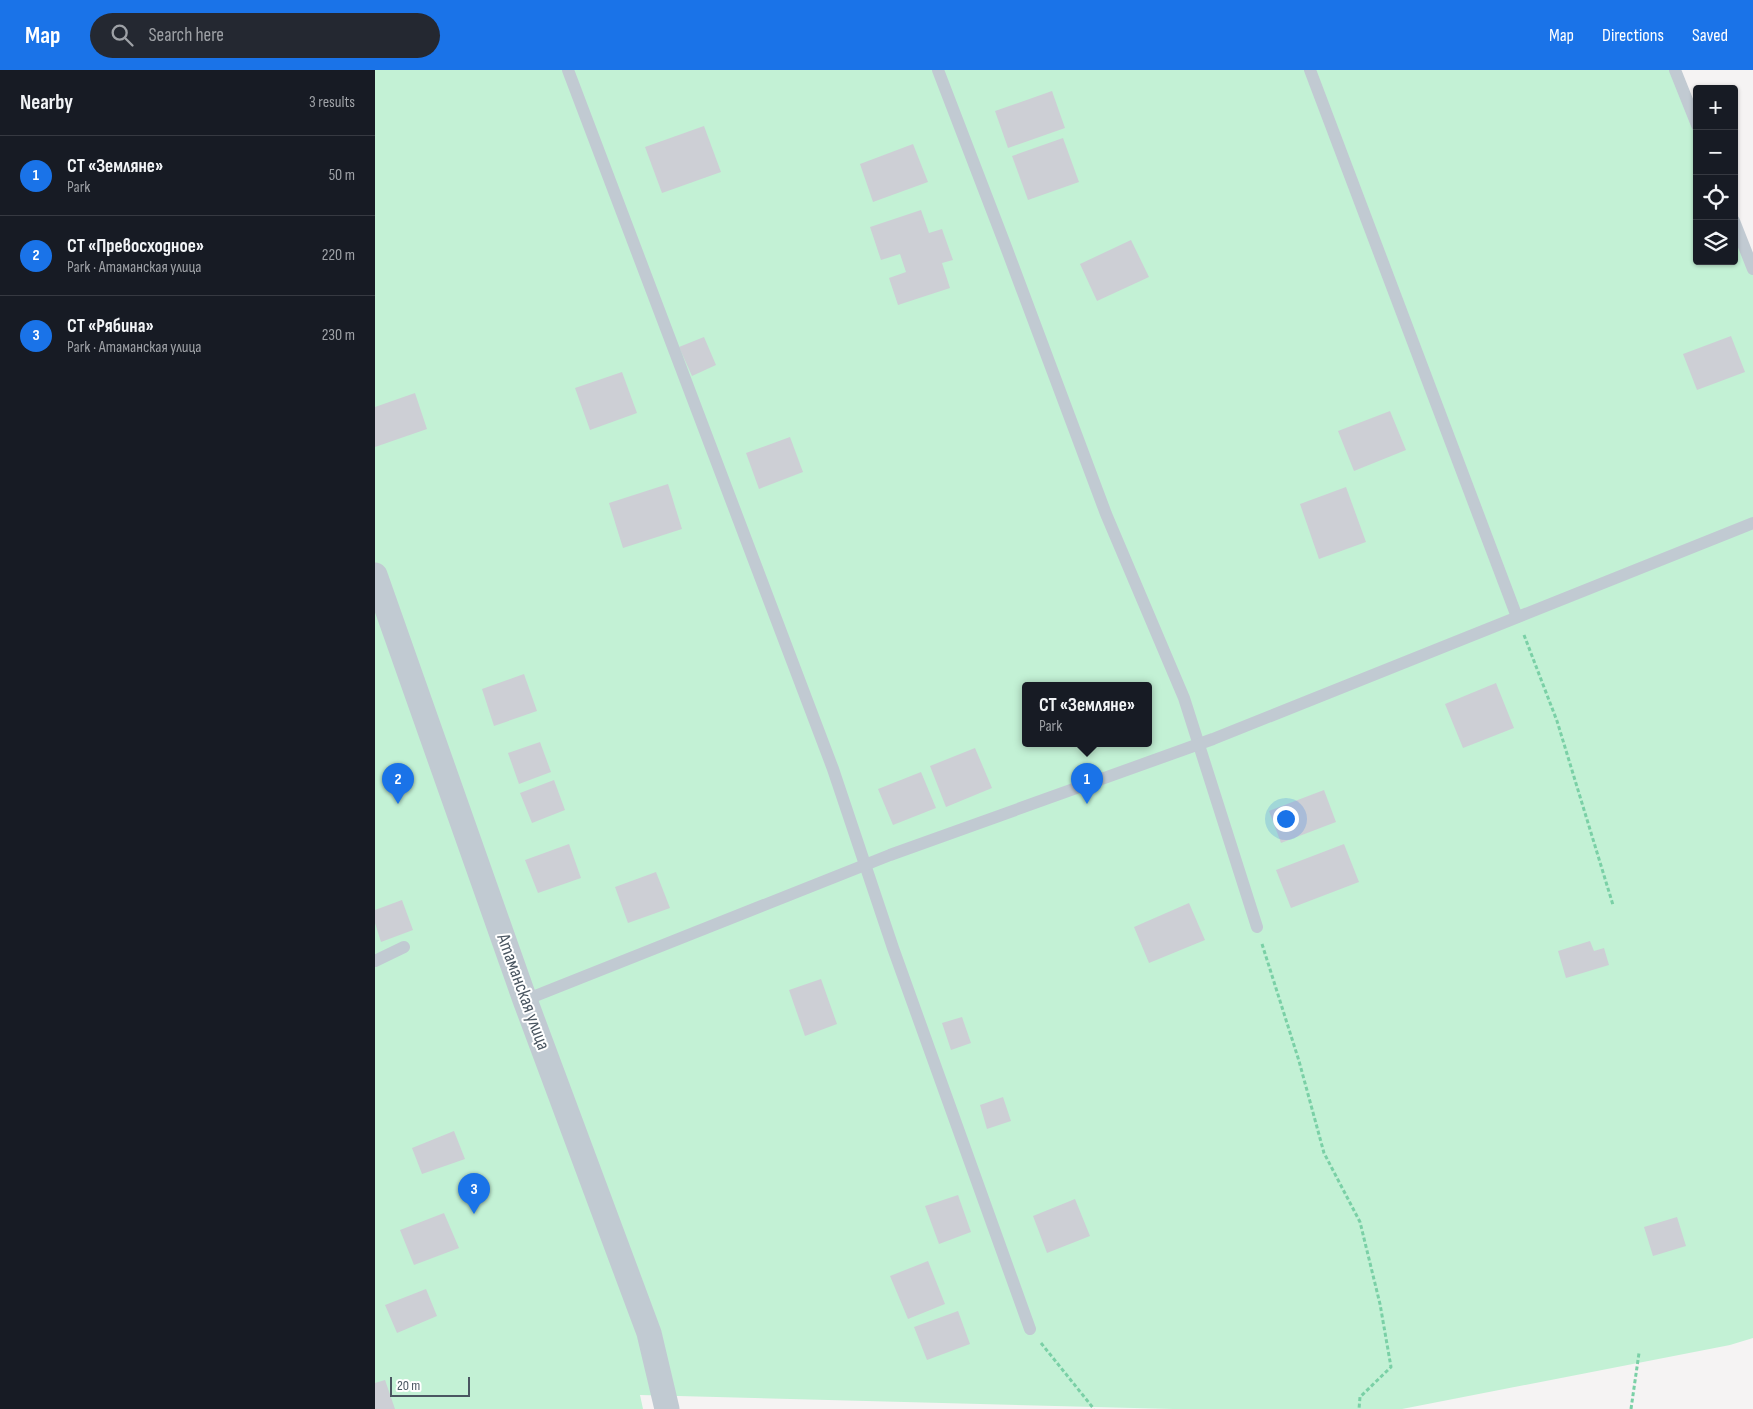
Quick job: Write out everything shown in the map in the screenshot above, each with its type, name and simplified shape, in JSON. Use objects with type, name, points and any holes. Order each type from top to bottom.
[{"type":"street","name":"Атаманская улица","points":[[375,575],[525,1000],[649,1334],[667,1409]]},
{"type":"lane","points":[[568,70],[833,769],[897,957],[1030,1329]]},
{"type":"lane","points":[[938,70],[1010,256],[1106,514],[1184,698],[1200,743],[1257,927]]},
{"type":"lane","points":[[1310,70],[1517,617]]},
{"type":"lane","points":[[1675,70],[1693,115]]},
{"type":"lane","points":[[1738,231],[1753,270]]},
{"type":"lane","points":[[525,1000],[890,855],[1200,743],[1753,523]]},
{"type":"lane","points":[[375,961],[404,947]]},
{"type":"path","points":[[1517,617],[1557,721],[1613,905]]},
{"type":"path","points":[[1257,927],[1299,1061],[1324,1153],[1360,1222],[1380,1304],[1391,1367],[1360,1397],[1359,1409]]},
{"type":"path","points":[[1030,1329],[1094,1409]]},
{"type":"path","points":[[1631,1409],[1639,1353]]},
{"type":"green space","points":[[375,70],[1680,70],[1693,106],[1693,265],[1738,265],[1738,229],[1753,269],[1753,1338],[1730,1345],[1402,1409],[1173,1409],[640,1395],[643,1409],[375,1409]]},
{"type":"building","points":[[1052,91],[1065,128],[1008,148],[995,111]]},
{"type":"building","points":[[704,126],[721,172],[662,193],[645,147]]},
{"type":"building","points":[[1063,138],[1079,182],[1028,200],[1012,156]]},
{"type":"building","points":[[913,144],[928,182],[873,202],[860,164]]},
{"type":"building","points":[[921,210],[929,233],[942,229],[953,260],[942,263],[950,288],[898,305],[889,278],[906,272],[900,254],[881,260],[870,227]]},
{"type":"building","points":[[1131,240],[1149,277],[1097,301],[1080,264]]},
{"type":"building","points":[[1731,336],[1745,372],[1697,390],[1683,354]]},
{"type":"building","points":[[704,337],[716,365],[692,376],[679,347]]},
{"type":"building","points":[[622,372],[637,413],[590,430],[575,388]]},
{"type":"building","points":[[415,393],[427,429],[375,447],[375,407]]},
{"type":"building","points":[[1390,411],[1406,450],[1354,471],[1338,431]]},
{"type":"building","points":[[790,437],[803,472],[759,489],[746,453]]},
{"type":"building","points":[[668,484],[682,529],[623,548],[609,503]]},
{"type":"building","points":[[1346,487],[1366,542],[1319,559],[1300,504]]},
{"type":"building","points":[[524,674],[537,711],[494,726],[482,689]]},
{"type":"building","points":[[1496,683],[1514,728],[1463,748],[1445,704]]},
{"type":"building","points":[[540,742],[551,772],[519,784],[508,753]]},
{"type":"building","points":[[975,748],[992,788],[946,807],[930,766]]},
{"type":"building","points":[[921,772],[936,808],[893,825],[878,789]]},
{"type":"building","points":[[554,780],[565,810],[532,823],[520,793]]},
{"type":"building","points":[[1324,790],[1336,822],[1281,843],[1269,811]]},
{"type":"building","points":[[569,844],[581,878],[538,893],[525,860]]},
{"type":"building","points":[[1344,844],[1359,882],[1291,908],[1276,870]]},
{"type":"building","points":[[656,872],[670,908],[628,923],[615,887]]},
{"type":"building","points":[[402,900],[413,930],[381,942],[375,923],[375,910]]},
{"type":"building","points":[[1189,903],[1205,940],[1149,963],[1134,927]]},
{"type":"building","points":[[1590,941],[1594,951],[1604,948],[1609,965],[1566,978],[1558,951]]},
{"type":"building","points":[[821,979],[837,1024],[805,1036],[789,990]]},
{"type":"building","points":[[962,1017],[971,1043],[951,1050],[942,1023]]},
{"type":"building","points":[[1003,1097],[1011,1121],[987,1129],[980,1105]]},
{"type":"building","points":[[454,1131],[465,1159],[422,1174],[412,1148]]},
{"type":"building","points":[[958,1195],[971,1232],[939,1244],[925,1206]]},
{"type":"building","points":[[1075,1199],[1090,1236],[1047,1253],[1033,1216]]},
{"type":"building","points":[[444,1213],[459,1248],[414,1265],[400,1230]]},
{"type":"building","points":[[1677,1217],[1686,1246],[1653,1256],[1644,1227]]},
{"type":"building","points":[[928,1261],[945,1304],[908,1319],[890,1276]]},
{"type":"building","points":[[426,1289],[437,1316],[397,1333],[385,1305]]},
{"type":"building","points":[[958,1311],[970,1344],[927,1360],[914,1327]]},
{"type":"building","points":[[385,1380],[395,1409],[375,1409],[375,1383]]},
{"type":"place","name":"СТ «Превосходное»","points":[[398,804]]},
{"type":"place","name":"СТ «Земляне»","points":[[1087,804]]},
{"type":"place","name":"СТ «Рябина»","points":[[474,1214]]}]
